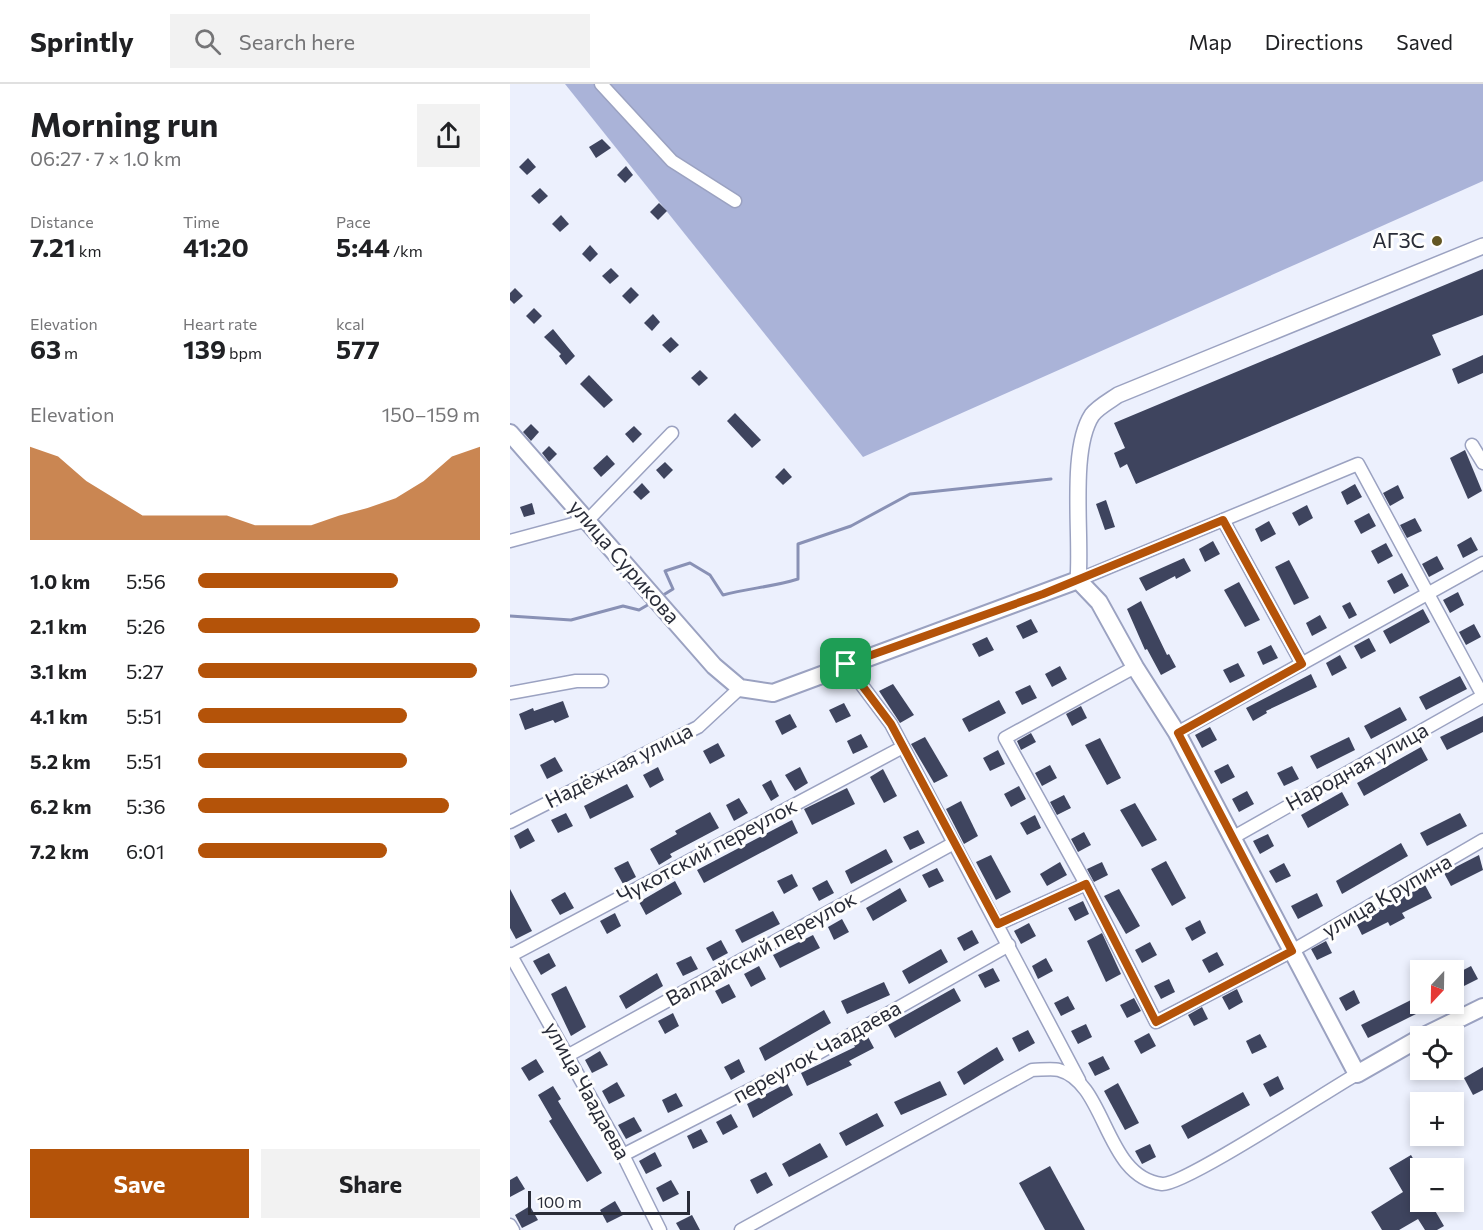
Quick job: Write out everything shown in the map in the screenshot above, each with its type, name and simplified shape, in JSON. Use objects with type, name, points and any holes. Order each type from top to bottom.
[{"type":"main road","name":"улица Сурикова","points":[[510,433],[714,666],[740,688]]},
{"type":"main road","points":[[740,688],[773,693],[846,664],[1078,580],[1099,602],[1134,667],[1178,733],[1357,1074],[1410,1044]]},
{"type":"main road","points":[[1447,1026],[1483,1007]]},
{"type":"street","points":[[601,84],[672,161],[735,201]]},
{"type":"street","points":[[1483,246],[1118,395],[1093,414],[1082,446],[1077,490],[1080,557],[1078,580],[1358,464],[1483,696]]},
{"type":"street","points":[[510,541],[588,520],[672,433]]},
{"type":"street","points":[[1472,445],[1483,463]]},
{"type":"street","points":[[1223,520],[1302,664]]},
{"type":"street","points":[[1178,733],[1483,563]]},
{"type":"street","points":[[846,664],[891,724],[1079,1080],[1129,1169],[1151,1182],[1165,1185],[1200,1169],[1357,1074]]},
{"type":"street","points":[[998,924],[1086,884],[1005,738],[1134,667]]},
{"type":"street","points":[[510,693],[576,681],[603,681]]},
{"type":"street","name":"Надёжная улица","points":[[510,822],[698,727],[740,688]]},
{"type":"street","name":"Народная улица","points":[[1232,838],[1483,696]]},
{"type":"street","name":"Чукотский переулок","points":[[510,955],[903,747]]},
{"type":"street","name":"улица Крупина","points":[[1086,884],[1156,1022],[1292,951],[1483,840]]},
{"type":"street","name":"Валдайский переулок","points":[[567,1056],[954,843]]},
{"type":"street","name":"переулок Чаадаева","points":[[623,1155],[783,1073],[1009,945]]},
{"type":"street","name":"улица Чаадаева","points":[[510,955],[623,1155],[660,1230]]},
{"type":"street","points":[[741,1230],[1032,1070],[1059,1070],[1079,1080]]},
{"type":"street","points":[[510,1225],[513,1230]]},
{"type":"shaded area","points":[[565,84],[1483,84],[1483,181],[863,457]]},
{"type":"building","points":[[602,139],[611,148],[596,158],[589,147]]},
{"type":"building","points":[[528,158],[536,167],[527,175],[519,167]]},
{"type":"building","points":[[626,166],[633,175],[625,183],[617,175]]},
{"type":"building","points":[[540,188],[548,196],[539,204],[531,196]]},
{"type":"building","points":[[659,203],[667,211],[658,220],[650,212]]},
{"type":"building","points":[[561,215],[569,224],[560,232],[552,224]]},
{"type":"building","points":[[590,245],[598,254],[590,262],[582,254]]},
{"type":"building","points":[[611,268],[619,276],[610,284],[602,276]]},
{"type":"building","points":[[1483,269],[1483,315],[1432,335],[1441,355],[1136,484],[1127,464],[1120,468],[1114,453],[1125,448],[1114,423]]},
{"type":"building","points":[[631,287],[639,295],[630,304],[622,296]]},
{"type":"building","points":[[515,288],[523,296],[514,304],[510,300],[510,293]]},
{"type":"building","points":[[534,308],[542,316],[534,324],[526,316]]},
{"type":"building","points":[[653,314],[660,322],[652,331],[644,323]]},
{"type":"building","points":[[553,329],[575,356],[566,365],[559,356],[561,354],[544,337]]},
{"type":"building","points":[[671,337],[679,345],[670,353],[662,345]]},
{"type":"building","points":[[1483,355],[1483,373],[1458,384],[1452,369]]},
{"type":"building","points":[[700,370],[708,378],[699,386],[691,378]]},
{"type":"building","points":[[589,375],[613,400],[604,408],[580,384]]},
{"type":"building","points":[[735,413],[761,440],[752,448],[727,421]]},
{"type":"building","points":[[531,424],[539,432],[531,441],[523,432]]},
{"type":"building","points":[[634,426],[642,434],[633,443],[625,434]]},
{"type":"building","points":[[549,446],[557,454],[549,462],[542,453]]},
{"type":"building","points":[[1465,450],[1482,491],[1468,499],[1450,458]]},
{"type":"building","points":[[607,455],[615,464],[601,477],[593,468]]},
{"type":"building","points":[[665,462],[673,470],[664,479],[656,470]]},
{"type":"building","points":[[784,468],[792,477],[783,485],[775,477]]},
{"type":"building","points":[[642,483],[650,492],[641,500],[633,492]]},
{"type":"building","points":[[1355,484],[1362,497],[1347,505],[1341,492]]},
{"type":"building","points":[[1398,485],[1404,498],[1390,506],[1383,493]]},
{"type":"building","points":[[1106,500],[1115,527],[1105,530],[1096,504]]},
{"type":"building","points":[[532,503],[535,514],[524,517],[520,507]]},
{"type":"building","points":[[1307,505],[1313,518],[1299,526],[1292,513]]},
{"type":"building","points":[[1369,513],[1376,526],[1361,534],[1354,521]]},
{"type":"building","points":[[1415,518],[1422,531],[1407,538],[1400,525]]},
{"type":"building","points":[[1269,521],[1276,534],[1261,542],[1255,529]]},
{"type":"building","points":[[1471,537],[1478,550],[1463,558],[1457,545]]},
{"type":"building","points":[[1213,541],[1220,554],[1205,562],[1199,549]]},
{"type":"building","points":[[1386,543],[1393,556],[1378,564],[1371,551]]},
{"type":"building","points":[[1437,556],[1444,569],[1429,577],[1422,564]]},
{"type":"building","points":[[1184,558],[1191,571],[1176,579],[1175,576],[1146,591],[1139,578]]},
{"type":"building","points":[[1289,560],[1309,598],[1294,605],[1275,567]]},
{"type":"building","points":[[1402,573],[1409,586],[1394,594],[1387,581]]},
{"type":"building","points":[[1239,582],[1260,620],[1245,627],[1224,590]]},
{"type":"building","points":[[1458,592],[1464,605],[1450,613],[1443,600]]},
{"type":"building","points":[[1141,601],[1167,655],[1169,654],[1176,667],[1161,675],[1147,649],[1145,650],[1127,609]]},
{"type":"building","points":[[1350,602],[1357,615],[1349,619],[1342,606]]},
{"type":"building","points":[[1423,609],[1430,622],[1390,644],[1383,631]]},
{"type":"building","points":[[1320,615],[1327,628],[1312,636],[1306,623]]},
{"type":"building","points":[[1031,619],[1038,632],[1023,639],[1016,626]]},
{"type":"building","points":[[1474,624],[1481,637],[1466,645],[1459,632]]},
{"type":"building","points":[[987,637],[994,650],[979,657],[972,644]]},
{"type":"building","points":[[1369,638],[1376,651],[1361,659],[1354,646]]},
{"type":"building","points":[[1271,645],[1278,658],[1263,665],[1257,652]]},
{"type":"building","points":[[1340,655],[1347,668],[1332,676],[1326,663]]},
{"type":"building","points":[[1238,663],[1245,676],[1230,683],[1223,670]]},
{"type":"building","points":[[1060,666],[1067,679],[1052,687],[1045,674]]},
{"type":"building","points":[[1311,674],[1317,687],[1266,711],[1267,713],[1253,721],[1246,708]]},
{"type":"building","points":[[1460,676],[1467,689],[1426,710],[1419,697]]},
{"type":"building","points":[[893,684],[914,715],[900,723],[879,691]]},
{"type":"building","points":[[1030,685],[1037,698],[1022,705],[1015,692]]},
{"type":"building","points":[[999,700],[1006,713],[969,732],[962,719]]},
{"type":"building","points":[[563,701],[569,717],[525,730],[519,714]]},
{"type":"building","points":[[844,703],[851,716],[836,723],[829,710]]},
{"type":"building","points":[[1081,706],[1087,718],[1072,726],[1066,714]]},
{"type":"building","points":[[1400,707],[1407,720],[1371,739],[1364,726]]},
{"type":"building","points":[[790,714],[797,727],[782,735],[775,721]]},
{"type":"building","points":[[1483,716],[1483,732],[1447,750],[1440,737]]},
{"type":"building","points":[[1210,727],[1217,740],[1202,748],[1195,735]]},
{"type":"building","points":[[1031,733],[1036,742],[1021,750],[1017,741]]},
{"type":"building","points":[[861,734],[868,747],[853,754],[847,741]]},
{"type":"building","points":[[925,737],[948,776],[934,783],[911,744]]},
{"type":"building","points":[[1349,737],[1355,750],[1317,769],[1310,756]]},
{"type":"building","points":[[1100,738],[1121,778],[1107,785],[1085,745]]},
{"type":"building","points":[[718,743],[725,756],[710,764],[703,751]]},
{"type":"building","points":[[1421,747],[1428,760],[1364,796],[1357,783]]},
{"type":"building","points":[[998,750],[1005,764],[990,771],[983,758]]},
{"type":"building","points":[[555,757],[563,771],[547,779],[540,765]]},
{"type":"building","points":[[1228,764],[1235,777],[1221,784],[1214,771]]},
{"type":"building","points":[[1050,765],[1057,778],[1042,786],[1035,773]]},
{"type":"building","points":[[1292,766],[1299,779],[1284,786],[1277,773]]},
{"type":"building","points":[[658,767],[664,780],[650,788],[643,775]]},
{"type":"building","points":[[800,767],[808,783],[795,791],[785,775]]},
{"type":"building","points":[[883,769],[897,796],[884,803],[870,777]]},
{"type":"building","points":[[771,780],[779,796],[771,801],[762,785]]},
{"type":"building","points":[[627,784],[634,797],[590,819],[584,806]]},
{"type":"building","points":[[1019,786],[1026,799],[1011,807],[1004,794]]},
{"type":"building","points":[[847,788],[855,804],[812,825],[804,809]]},
{"type":"building","points":[[1247,791],[1254,804],[1239,812],[1232,799]]},
{"type":"building","points":[[1342,792],[1349,805],[1308,828],[1301,815]]},
{"type":"building","points":[[1064,795],[1071,808],[1057,815],[1050,802]]},
{"type":"building","points":[[739,798],[748,813],[734,821],[726,805]]},
{"type":"building","points":[[961,801],[978,836],[964,844],[946,809]]},
{"type":"building","points":[[1135,803],[1157,840],[1142,847],[1120,810]]},
{"type":"building","points":[[710,812],[719,828],[670,854],[672,857],[659,865],[650,849],[677,834],[675,831]]},
{"type":"building","points":[[566,813],[573,826],[558,833],[551,820]]},
{"type":"building","points":[[1460,813],[1467,826],[1427,846],[1420,833]]},
{"type":"building","points":[[1035,815],[1041,828],[1027,835],[1020,823]]},
{"type":"building","points":[[792,820],[798,833],[704,883],[697,870]]},
{"type":"building","points":[[528,828],[535,841],[520,849],[514,836]]},
{"type":"building","points":[[918,830],[925,843],[910,850],[903,837]]},
{"type":"building","points":[[1084,832],[1091,845],[1078,852],[1071,839]]},
{"type":"building","points":[[1268,834],[1274,846],[1260,854],[1253,841]]},
{"type":"building","points":[[1401,843],[1408,856],[1342,894],[1336,881]]},
{"type":"building","points":[[886,849],[893,862],[851,884],[845,871]]},
{"type":"building","points":[[991,855],[1011,892],[996,900],[976,862]]},
{"type":"building","points":[[1479,855],[1483,870],[1451,886],[1444,873]]},
{"type":"building","points":[[628,861],[636,877],[623,884],[614,868]]},
{"type":"building","points":[[1166,861],[1186,898],[1172,906],[1151,869]]},
{"type":"building","points":[[1060,862],[1067,875],[1047,886],[1040,874]]},
{"type":"building","points":[[1102,862],[1108,875],[1094,882],[1087,869]]},
{"type":"building","points":[[1284,863],[1291,876],[1276,883],[1269,871]]},
{"type":"building","points":[[937,868],[944,881],[929,888],[922,875]]},
{"type":"building","points":[[792,874],[798,886],[784,894],[777,881]]},
{"type":"building","points":[[827,880],[834,893],[819,901],[812,888]]},
{"type":"building","points":[[675,881],[682,894],[646,915],[639,902]]},
{"type":"building","points":[[1425,885],[1432,898],[1402,913],[1405,918],[1390,926],[1388,922],[1362,935],[1356,923]]},
{"type":"building","points":[[900,888],[907,901],[873,921],[866,908]]},
{"type":"building","points":[[510,889],[532,931],[516,939],[510,928]]},
{"type":"building","points":[[1119,889],[1140,926],[1126,934],[1104,896]]},
{"type":"building","points":[[565,892],[574,908],[560,915],[551,900]]},
{"type":"building","points":[[1317,893],[1323,906],[1298,919],[1291,906]]},
{"type":"building","points":[[1083,901],[1089,914],[1075,921],[1068,908]]},
{"type":"building","points":[[773,911],[780,924],[742,943],[735,930]]},
{"type":"building","points":[[615,913],[621,926],[607,934],[600,921]]},
{"type":"building","points":[[842,919],[849,932],[834,940],[828,927]]},
{"type":"building","points":[[1200,920],[1206,933],[1192,941],[1185,928]]},
{"type":"building","points":[[1029,923],[1036,936],[1021,944],[1014,931]]},
{"type":"building","points":[[972,930],[979,943],[964,951],[957,938]]},
{"type":"building","points":[[1102,933],[1121,974],[1106,982],[1087,941]]},
{"type":"building","points":[[813,935],[820,948],[780,968],[773,955]]},
{"type":"building","points":[[721,940],[728,953],[713,961],[706,948]]},
{"type":"building","points":[[1326,941],[1332,953],[1317,960],[1311,949]]},
{"type":"building","points":[[1150,942],[1157,955],[1142,963],[1135,950]]},
{"type":"building","points":[[941,949],[948,962],[909,984],[902,971]]},
{"type":"building","points":[[1217,952],[1224,965],[1209,973],[1202,960]]},
{"type":"building","points":[[549,953],[556,966],[541,975],[533,961]]},
{"type":"building","points":[[691,956],[698,969],[683,976],[676,963]]},
{"type":"building","points":[[1046,958],[1053,971],[1038,979],[1032,966]]},
{"type":"building","points":[[759,966],[766,979],[751,987],[744,974]]},
{"type":"building","points":[[1471,966],[1478,979],[1464,986],[1464,970]]},
{"type":"building","points":[[993,968],[1000,981],[985,988],[978,975]]},
{"type":"building","points":[[657,973],[663,986],[626,1009],[619,996]]},
{"type":"building","points":[[1169,979],[1175,992],[1161,999],[1154,986]]},
{"type":"building","points":[[884,982],[890,995],[847,1014],[841,1001]]},
{"type":"building","points":[[729,984],[736,997],[722,1004],[715,991]]},
{"type":"building","points":[[566,986],[586,1027],[571,1036],[551,994]]},
{"type":"building","points":[[954,988],[961,1001],[895,1038],[888,1025]]},
{"type":"building","points":[[1237,989],[1243,1002],[1229,1010],[1222,997]]},
{"type":"building","points":[[1354,990],[1360,1003],[1346,1011],[1339,998]]},
{"type":"building","points":[[1068,996],[1075,1009],[1061,1016],[1054,1003]]},
{"type":"building","points":[[1134,998],[1141,1011],[1127,1018],[1120,1005]]},
{"type":"building","points":[[1410,1000],[1410,1014],[1416,1014],[1368,1038],[1361,1025]]},
{"type":"building","points":[[1202,1007],[1208,1019],[1194,1026],[1188,1015]]},
{"type":"building","points":[[824,1010],[831,1023],[765,1061],[759,1048]]},
{"type":"building","points":[[673,1013],[679,1026],[665,1034],[658,1021]]},
{"type":"building","points":[[1086,1024],[1092,1037],[1078,1044],[1071,1031]]},
{"type":"building","points":[[1028,1030],[1035,1043],[1019,1052],[1012,1038]]},
{"type":"building","points":[[1149,1033],[1156,1046],[1141,1054],[1134,1041]]},
{"type":"building","points":[[1260,1034],[1267,1047],[1252,1054],[1246,1041]]},
{"type":"building","points":[[867,1035],[874,1048],[849,1061],[852,1065],[807,1086],[801,1073],[855,1047],[853,1043]]},
{"type":"building","points":[[997,1047],[1004,1060],[964,1085],[957,1072]]},
{"type":"building","points":[[600,1051],[608,1065],[592,1073],[585,1060]]},
{"type":"building","points":[[1103,1056],[1110,1069],[1095,1076],[1088,1063]]},
{"type":"building","points":[[536,1059],[544,1072],[529,1081],[521,1068]]},
{"type":"building","points":[[739,1059],[745,1072],[731,1080],[724,1067]]},
{"type":"building","points":[[1483,1067],[1483,1090],[1473,1095],[1464,1078]]},
{"type":"building","points":[[1278,1076],[1284,1089],[1270,1097],[1263,1084]]},
{"type":"building","points":[[940,1081],[947,1095],[901,1115],[894,1102]]},
{"type":"building","points":[[617,1082],[625,1096],[609,1104],[602,1091]]},
{"type":"building","points":[[787,1083],[793,1095],[753,1118],[747,1104]]},
{"type":"building","points":[[1118,1083],[1139,1123],[1125,1130],[1104,1091]]},
{"type":"building","points":[[553,1086],[561,1099],[558,1101],[602,1173],[587,1182],[549,1121],[552,1119],[538,1095]]},
{"type":"building","points":[[1243,1092],[1250,1105],[1188,1139],[1181,1126]]},
{"type":"building","points":[[676,1093],[683,1106],[668,1113],[662,1100]]},
{"type":"building","points":[[877,1113],[884,1126],[846,1146],[839,1133]]},
{"type":"building","points":[[731,1114],[738,1127],[723,1135],[716,1122]]},
{"type":"building","points":[[634,1117],[642,1131],[626,1139],[618,1125]]},
{"type":"building","points":[[701,1129],[708,1142],[693,1149],[687,1136]]},
{"type":"building","points":[[820,1143],[828,1157],[789,1177],[782,1164]]},
{"type":"building","points":[[1150,1144],[1156,1157],[1142,1164],[1135,1151]]},
{"type":"building","points":[[655,1152],[662,1166],[646,1174],[639,1161]]},
{"type":"building","points":[[1411,1155],[1413,1158],[1410,1158],[1410,1212],[1436,1212],[1444,1226],[1437,1230],[1425,1230],[1418,1219],[1399,1230],[1382,1230],[1371,1212],[1403,1192],[1389,1168]]},
{"type":"building","points":[[1050,1166],[1085,1230],[1045,1230],[1019,1183]]},
{"type":"building","points":[[766,1172],[773,1185],[757,1194],[750,1180]]},
{"type":"building","points":[[517,1176],[525,1189],[510,1197],[510,1180]]},
{"type":"building","points":[[671,1180],[679,1194],[663,1202],[656,1188]]},
{"type":"building","points":[[615,1201],[623,1215],[607,1223],[600,1210]]},
{"type":"building","points":[[530,1206],[538,1220],[522,1228],[515,1215]]},
{"type":"building","points":[[692,1215],[700,1230],[680,1230],[676,1223]]},
{"type":"waterway","points":[[660,597],[673,589],[665,571],[690,563],[710,575],[723,595],[798,579],[798,544],[851,526],[910,494],[1051,479]]},
{"type":"waterway","points":[[510,616],[571,620],[623,606],[639,610],[651,603]]},
{"type":"place","name":"АГЗС","points":[[1437,241]]},
{"type":"route","points":[[1223,520],[1302,664],[1178,733],[1292,951],[1156,1022],[1086,884],[998,924],[891,724],[846,664],[1043,594],[1223,520]]}]
